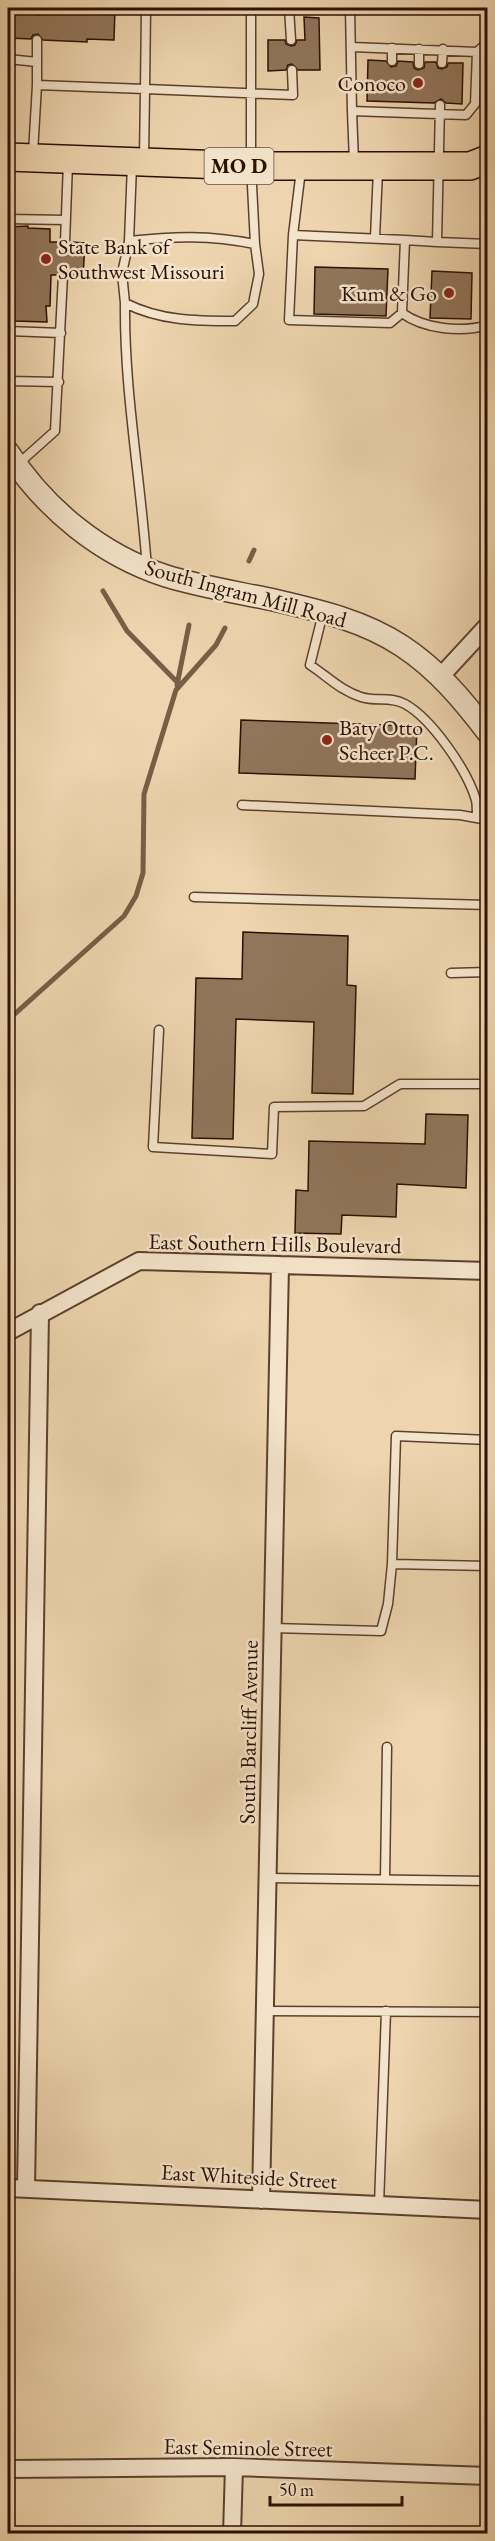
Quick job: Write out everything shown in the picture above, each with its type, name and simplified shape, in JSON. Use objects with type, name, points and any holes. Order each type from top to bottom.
[{"type":"main road","name":"MO D","points":[[20,157],[251,166],[482,168]]},
{"type":"street","name":"South Ingram Mill Road","points":[[11,463],[68,520],[106,548],[147,569],[323,612],[360,624],[381,634],[402,646],[441,676],[486,729]]},
{"type":"street","points":[[441,676],[488,625]]},
{"type":"street","name":"East Southern Hills Boulevard","points":[[8,1332],[138,1261],[488,1271]]},
{"type":"street","name":"South Barcliff Avenue","points":[[261,2200],[280,1265]]},
{"type":"street","points":[[26,2189],[40,1313]]},
{"type":"street","name":"East Whiteside Street","points":[[8,2188],[488,2210]]},
{"type":"street","points":[[232,2534],[234,2467]]},
{"type":"street","name":"East Seminole Street","points":[[8,2469],[234,2467],[488,2476]]},
{"type":"lane","points":[[146,8],[145,89],[129,241],[122,273],[125,303],[124,338],[147,569]]},
{"type":"lane","points":[[125,303],[145,313],[188,321],[235,321],[253,304],[259,274],[251,166],[251,8]]},
{"type":"lane","points":[[290,8],[291,40]]},
{"type":"lane","points":[[350,8],[352,111],[366,166],[375,238]]},
{"type":"lane","points":[[20,157],[37,85],[37,40]]},
{"type":"lane","points":[[352,111],[418,113],[440,109],[466,115],[475,104],[477,52],[488,42]]},
{"type":"lane","points":[[352,47],[488,52]]},
{"type":"lane","points":[[392,48],[392,61]]},
{"type":"lane","points":[[419,49],[419,64]]},
{"type":"lane","points":[[442,63],[443,50]]},
{"type":"lane","points":[[8,57],[37,62]]},
{"type":"lane","points":[[37,85],[293,95],[292,70]]},
{"type":"lane","points":[[390,112],[391,103]]},
{"type":"lane","points":[[418,103],[418,113]]},
{"type":"lane","points":[[437,242],[440,109]]},
{"type":"lane","points":[[65,242],[68,159]]},
{"type":"lane","points":[[302,166],[293,235],[289,320],[390,323],[402,313],[405,240]]},
{"type":"lane","points":[[8,219],[66,220]]},
{"type":"lane","points":[[293,235],[488,244]]},
{"type":"lane","points":[[129,241],[175,236],[223,238],[255,244]]},
{"type":"lane","points":[[11,463],[55,431],[63,275]]},
{"type":"lane","points":[[402,313],[411,320],[436,327],[479,328],[488,325]]},
{"type":"lane","points":[[8,332],[61,333]]},
{"type":"lane","points":[[8,381],[58,382]]},
{"type":"lane","points":[[323,612],[310,665],[340,688],[363,698],[393,699],[407,705],[418,714],[438,735],[459,764],[476,801],[477,818]]},
{"type":"lane","points":[[242,805],[460,815],[488,820]]},
{"type":"lane","points":[[194,897],[488,905]]},
{"type":"lane","points":[[451,973],[486,972],[488,911]]},
{"type":"lane","points":[[159,1030],[153,1147],[272,1154],[274,1107],[364,1106],[400,1084],[488,1084]]},
{"type":"lane","points":[[273,1628],[381,1630],[388,1604],[392,1564],[396,1436],[488,1440]]},
{"type":"lane","points":[[392,1564],[488,1566]]},
{"type":"lane","points":[[385,1879],[387,1748]]},
{"type":"lane","points":[[268,1878],[488,1881]]},
{"type":"lane","points":[[265,2011],[488,2012]]},
{"type":"lane","points":[[379,2205],[386,2011]]},
{"type":"building","points":[[10,8],[33,9],[35,14],[40,15],[45,9],[115,8],[114,40],[87,39],[87,42],[43,40],[38,34],[33,35],[31,39],[9,38]]},
{"type":"building","points":[[304,17],[319,18],[320,70],[298,70],[292,64],[288,65],[286,70],[268,71],[268,40],[285,40],[286,44],[291,46],[295,45],[297,40],[305,40]]},
{"type":"building","points":[[368,60],[386,61],[391,67],[396,66],[398,61],[413,62],[414,68],[418,70],[424,68],[425,62],[436,62],[438,68],[442,69],[447,67],[448,63],[463,63],[462,104],[446,103],[441,99],[434,103],[367,101]]},
{"type":"building","name":"State Bank of Southwest Missouri","points":[[28,226],[28,228],[50,229],[50,242],[59,242],[64,248],[68,247],[71,242],[85,243],[83,276],[69,275],[67,270],[63,269],[57,275],[51,275],[50,306],[46,306],[47,322],[14,321],[14,308],[8,307],[8,227]]},
{"type":"building","points":[[315,267],[388,269],[386,316],[314,314]]},
{"type":"building","points":[[432,271],[472,273],[471,319],[430,318]]},
{"type":"building","points":[[241,720],[417,726],[415,779],[239,773]]},
{"type":"building","points":[[243,932],[348,936],[347,985],[356,986],[353,1094],[312,1093],[314,1022],[236,1019],[233,1139],[192,1138],[196,978],[242,979]]},
{"type":"building","points":[[426,1114],[468,1115],[466,1188],[397,1184],[396,1217],[342,1215],[341,1234],[295,1233],[296,1190],[308,1191],[309,1141],[425,1144]]},
{"type":"waterway","points":[[249,561],[254,550]]},
{"type":"waterway","points":[[103,591],[127,631],[178,683]]},
{"type":"waterway","points":[[177,685],[189,625]]},
{"type":"waterway","points":[[8,1020],[124,916],[136,896],[143,873],[144,794],[176,690],[216,645],[225,628]]},
{"type":"place","name":"Conoco","points":[[418,83]]},
{"type":"place","name":"State Bank of Southwest Missouri","points":[[46,259]]},
{"type":"place","name":"Kum & Go","points":[[449,293]]},
{"type":"place","name":"Baty Otto Scheer P.C.","points":[[327,740]]}]
